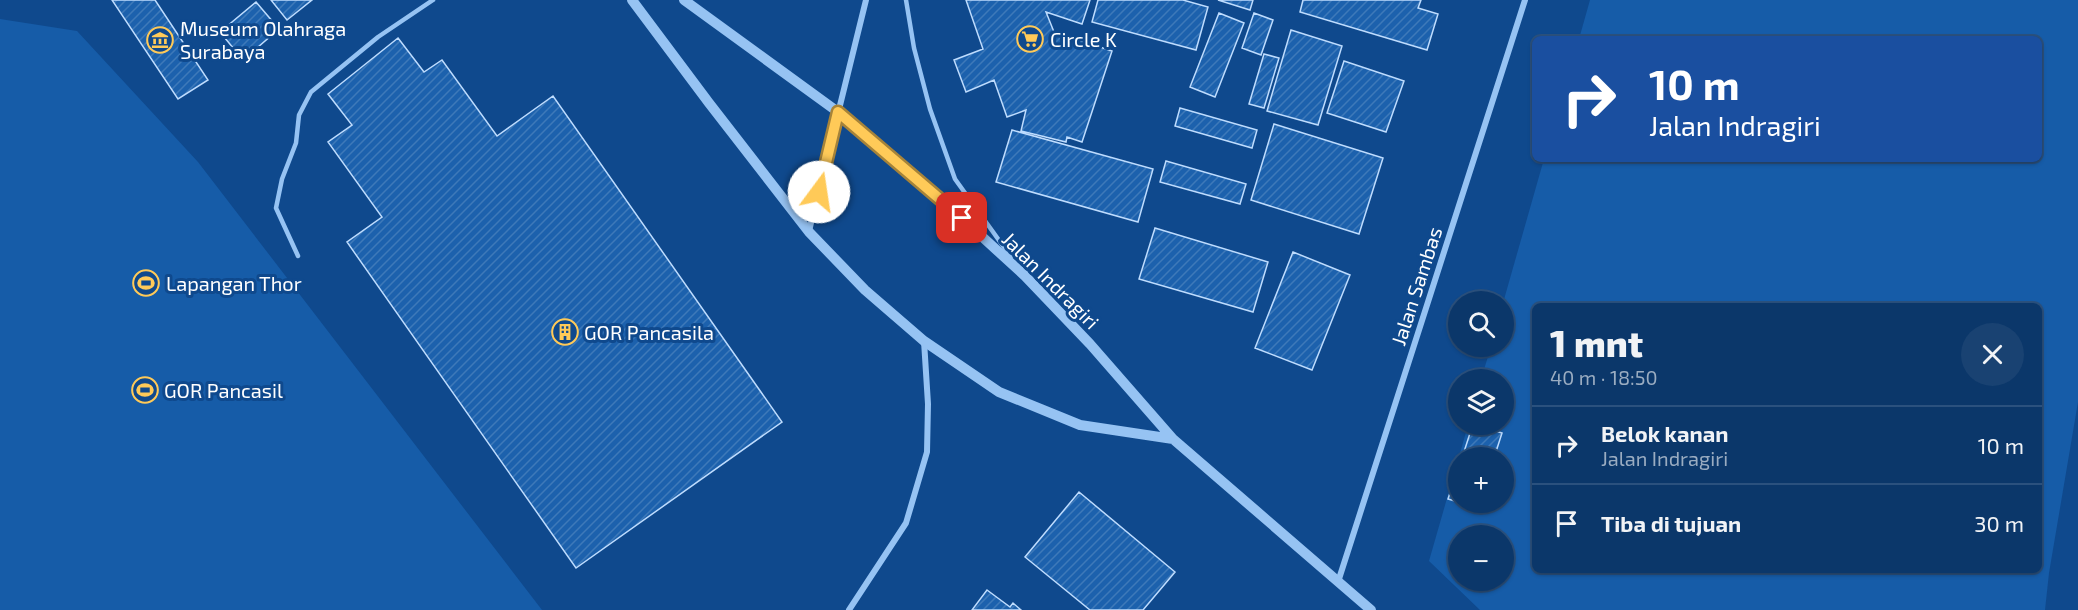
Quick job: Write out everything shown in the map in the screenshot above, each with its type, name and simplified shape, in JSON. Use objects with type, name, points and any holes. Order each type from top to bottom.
[{"type":"street","points":[[632,0],[709,104],[809,232],[865,290],[924,341],[999,392],[1080,425],[1173,440]]},
{"type":"street","name":"Jalan Indragiri","points":[[684,0],[838,112],[930,189],[1025,276],[1090,344],[1173,440],[1371,610]]},
{"type":"street","points":[[809,232],[866,0]]},
{"type":"street","name":"Jalan Sambas","points":[[1338,582],[1525,0]]},
{"type":"street","points":[[849,610],[906,523],[927,452],[928,416],[924,341]]},
{"type":"lane","points":[[298,256],[276,208],[282,178],[296,143],[299,115],[311,92],[378,37],[433,0]]},
{"type":"lane","points":[[906,0],[914,48],[930,109],[955,179],[1025,276]]},
{"type":"shaded area","points":[[1590,0],[2078,0],[2078,402],[2049,573],[2045,610],[1480,610],[1460,591],[1514,591],[1514,525],[1448,525],[1448,579],[1429,561],[1448,495],[1448,513],[1514,513],[1514,447],[1462,447],[1465,435],[1514,435],[1514,369],[1484,369],[1488,357],[1514,357],[1514,291],[1506,291],[1543,162],[2042,162],[2042,36],[1580,36]]},
{"type":"shaded area","name":"Lapangan Thor","points":[[0,19],[77,31],[198,162],[542,610],[0,610]]},
{"type":"building","name":"Museum Olahraga Surabaya","points":[[112,0],[155,0],[208,80],[178,99]]},
{"type":"building","points":[[271,0],[312,0],[287,20]]},
{"type":"building","points":[[966,0],[1090,0],[1082,24],[1046,12],[1054,32],[1112,51],[1082,142],[1067,137],[1066,142],[1021,131],[1026,110],[1007,117],[994,80],[966,92],[954,60],[983,49]]},
{"type":"building","points":[[1098,0],[1183,0],[1208,7],[1196,50],[1092,22]]},
{"type":"building","points":[[1218,0],[1253,0],[1250,10]]},
{"type":"building","points":[[1303,0],[1421,0],[1418,8],[1438,14],[1427,50],[1300,12]]},
{"type":"building","points":[[256,2],[279,29],[243,60],[220,32]]},
{"type":"building","points":[[1219,13],[1244,23],[1215,97],[1190,87]]},
{"type":"building","points":[[1254,13],[1273,20],[1261,55],[1242,48]]},
{"type":"building","points":[[1291,30],[1342,46],[1318,125],[1267,111]]},
{"type":"building","name":"GOR Pancasila","points":[[398,38],[424,72],[442,60],[497,136],[553,96],[782,422],[576,568],[347,242],[382,217],[328,142],[352,125],[328,94]]},
{"type":"building","points":[[1264,54],[1279,58],[1264,108],[1249,104]]},
{"type":"building","points":[[1344,61],[1404,81],[1386,132],[1327,113]]},
{"type":"building","points":[[1180,108],[1257,130],[1252,148],[1175,126]]},
{"type":"building","points":[[1274,124],[1383,158],[1359,234],[1251,200]]},
{"type":"building","points":[[1012,130],[1153,169],[1138,222],[996,182]]},
{"type":"building","points":[[1166,161],[1246,184],[1240,204],[1160,182]]},
{"type":"building","points":[[1155,228],[1268,262],[1253,312],[1139,279]]},
{"type":"building","points":[[1293,252],[1350,275],[1312,370],[1255,348]]},
{"type":"building","points":[[1469,435],[1501,435],[1498,447],[1466,447]]},
{"type":"building","points":[[1079,492],[1175,572],[1143,610],[1090,610],[1025,557]]},
{"type":"building","points":[[987,590],[1010,607],[1013,603],[1021,610],[972,610]]},
{"type":"place","name":"Circle K","points":[[1030,39]]},
{"type":"place","name":"Museum Olahraga Surabaya","points":[[160,40]]},
{"type":"place","name":"Lapangan Thor","points":[[146,283]]},
{"type":"place","name":"GOR Pancasila","points":[[565,332]]},
{"type":"place","name":"GOR Pancasil","points":[[145,390]]},
{"type":"route","points":[[819,192],[838,112],[962,218]]}]
